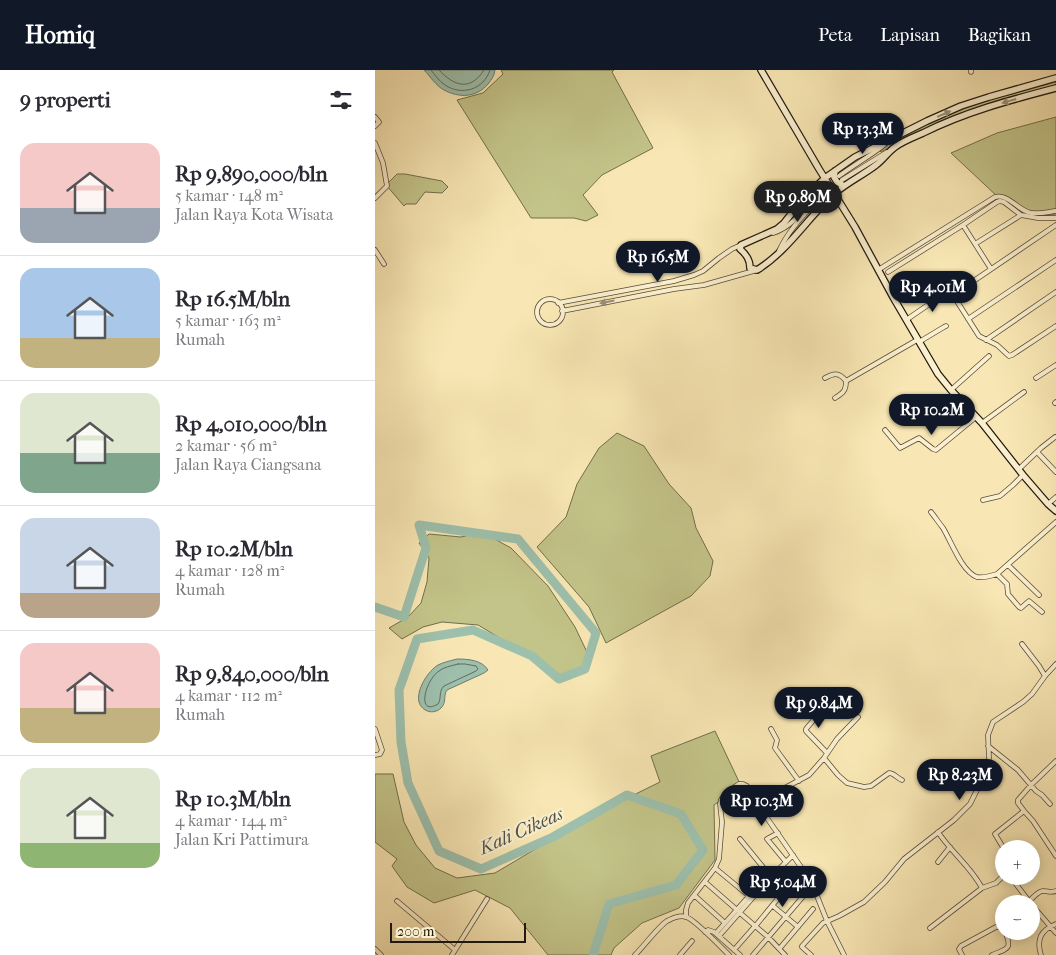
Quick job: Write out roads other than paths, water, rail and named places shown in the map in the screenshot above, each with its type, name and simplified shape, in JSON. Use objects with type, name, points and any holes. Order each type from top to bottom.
[{"type":"street","points":[[761,70],[855,227],[938,374],[1056,511]]},
{"type":"street","points":[[825,178],[839,175],[857,156],[961,106],[1056,78]]},
{"type":"street","points":[[844,186],[837,182],[834,177],[931,129],[991,106],[1056,88]]},
{"type":"street","points":[[375,117],[379,122],[375,126]]},
{"type":"street","points":[[375,143],[383,163],[387,186],[375,198]]},
{"type":"street","points":[[562,311],[704,285],[766,265],[835,194],[877,165],[896,147]]},
{"type":"street","points":[[558,303],[674,281],[694,275],[732,249],[741,247],[777,229],[803,199],[819,192],[825,178]]},
{"type":"street","points":[[777,255],[785,238],[821,188],[826,194],[827,202]]},
{"type":"street","points":[[878,270],[995,197],[1005,198],[1031,213],[1056,211]]},
{"type":"street","points":[[888,272],[1000,201],[1021,215],[1038,218],[1056,218]]},
{"type":"street","points":[[975,244],[1021,215]]},
{"type":"street","points":[[963,225],[991,269]]},
{"type":"street","points":[[909,318],[941,296],[945,294],[953,295],[1056,225]]},
{"type":"street","points":[[741,247],[750,262],[751,271]]},
{"type":"street","points":[[375,250],[384,264]]},
{"type":"street","points":[[967,319],[1056,260]]},
{"type":"street","points":[[986,340],[1056,292]]},
{"type":"street","points":[[953,295],[979,336],[997,345],[1009,356],[1056,326]]},
{"type":"street","points":[[548,300],[558,303],[562,311],[560,320],[552,325],[547,325],[539,320],[537,311],[539,306],[548,300]]},
{"type":"street","points":[[846,381],[947,326]]},
{"type":"street","points":[[951,390],[989,356]]},
{"type":"street","points":[[1036,378],[1056,365]]},
{"type":"street","points":[[825,378],[833,373],[842,376],[846,381],[845,390],[835,398]]},
{"type":"street","points":[[982,423],[1024,392]]},
{"type":"street","points":[[885,430],[900,448],[919,438],[936,450],[976,417]]},
{"type":"street","points":[[983,500],[1000,496],[1013,485],[1037,452],[1055,437]]},
{"type":"street","points":[[1037,452],[1056,472]]},
{"type":"street","points":[[1048,504],[1056,497]]},
{"type":"street","points":[[931,512],[943,528],[966,568],[976,576],[989,577],[997,574],[1056,522]]},
{"type":"street","points":[[1008,565],[1039,594]]},
{"type":"street","points":[[997,574],[1007,584],[1008,594],[1019,607],[1021,608],[1029,601],[1042,612]]},
{"type":"street","points":[[1022,644],[1045,676]]},
{"type":"street","points":[[811,955],[802,946],[823,924],[864,902],[885,882],[903,859],[955,820],[970,804],[986,772],[989,758],[988,736],[993,722],[1028,698],[1056,664]]},
{"type":"street","points":[[827,704],[806,729],[807,733],[827,753]]},
{"type":"street","points":[[761,806],[779,791],[809,775],[837,739],[858,718]]},
{"type":"street","points":[[375,729],[382,750],[380,754],[375,755]]},
{"type":"street","points":[[771,729],[777,740],[775,748],[799,781]]},
{"type":"street","points":[[988,746],[1018,770],[1050,804]]},
{"type":"street","points":[[824,758],[847,783],[864,787],[871,786],[889,773],[902,780]]},
{"type":"street","points":[[1056,761],[1018,800],[1023,811],[1033,821],[1056,856]]},
{"type":"street","points":[[685,917],[688,903],[715,868],[719,859],[722,822],[720,804],[722,797],[741,783],[747,786],[761,806],[767,818],[813,886],[827,921],[844,955]]},
{"type":"street","points":[[998,840],[995,834],[1023,811]]},
{"type":"street","points":[[938,832],[983,888]]},
{"type":"street","points":[[778,833],[767,840],[786,862]]},
{"type":"street","points":[[740,840],[771,876]]},
{"type":"street","points":[[938,862],[950,847]]},
{"type":"street","points":[[717,935],[793,855]]},
{"type":"street","points":[[715,868],[749,896],[738,912],[725,923],[717,935]]},
{"type":"street","points":[[734,950],[795,879]]},
{"type":"street","points":[[705,882],[738,912],[756,925],[785,955]]},
{"type":"street","points":[[930,928],[983,888],[995,883]]},
{"type":"street","points":[[1038,895],[1042,891],[1051,893],[1056,891]]},
{"type":"street","points":[[753,955],[806,893]]},
{"type":"street","points":[[694,895],[725,923]]},
{"type":"street","points":[[452,955],[487,899]]},
{"type":"street","points":[[397,901],[455,950]]},
{"type":"street","points":[[773,906],[798,927]]},
{"type":"street","points":[[780,948],[813,910]]},
{"type":"street","points":[[1040,914],[1056,933]]},
{"type":"street","points":[[635,955],[666,922],[676,917],[689,918],[729,955]]},
{"type":"street","points":[[1041,955],[1039,938],[1050,926],[1056,924]]},
{"type":"street","points":[[962,955],[959,949],[962,945],[995,928]]},
{"type":"street","points":[[705,932],[708,930],[712,931],[740,955]]},
{"type":"street","points":[[993,955],[1009,947],[1009,940]]},
{"type":"street","points":[[680,955],[692,941]]},
{"type":"street","points":[[375,949],[381,955]]},
{"type":"water","points":[[424,70],[495,70],[492,79],[483,89],[473,94],[461,95],[450,93],[441,88]]},
{"type":"water","points":[[457,659],[478,662],[488,670],[447,690],[444,703],[438,710],[432,712],[425,710],[419,702],[419,692],[424,681],[438,665]]},
{"type":"waterway","name":"Kali Cikeas","points":[[375,607],[404,617],[426,548],[419,525],[518,539],[596,633],[585,669],[559,679],[532,656],[473,630],[417,639],[399,690],[401,742],[408,783],[439,851],[481,869],[553,837],[627,795],[681,814],[703,850],[676,885],[609,904],[593,955]]}]
